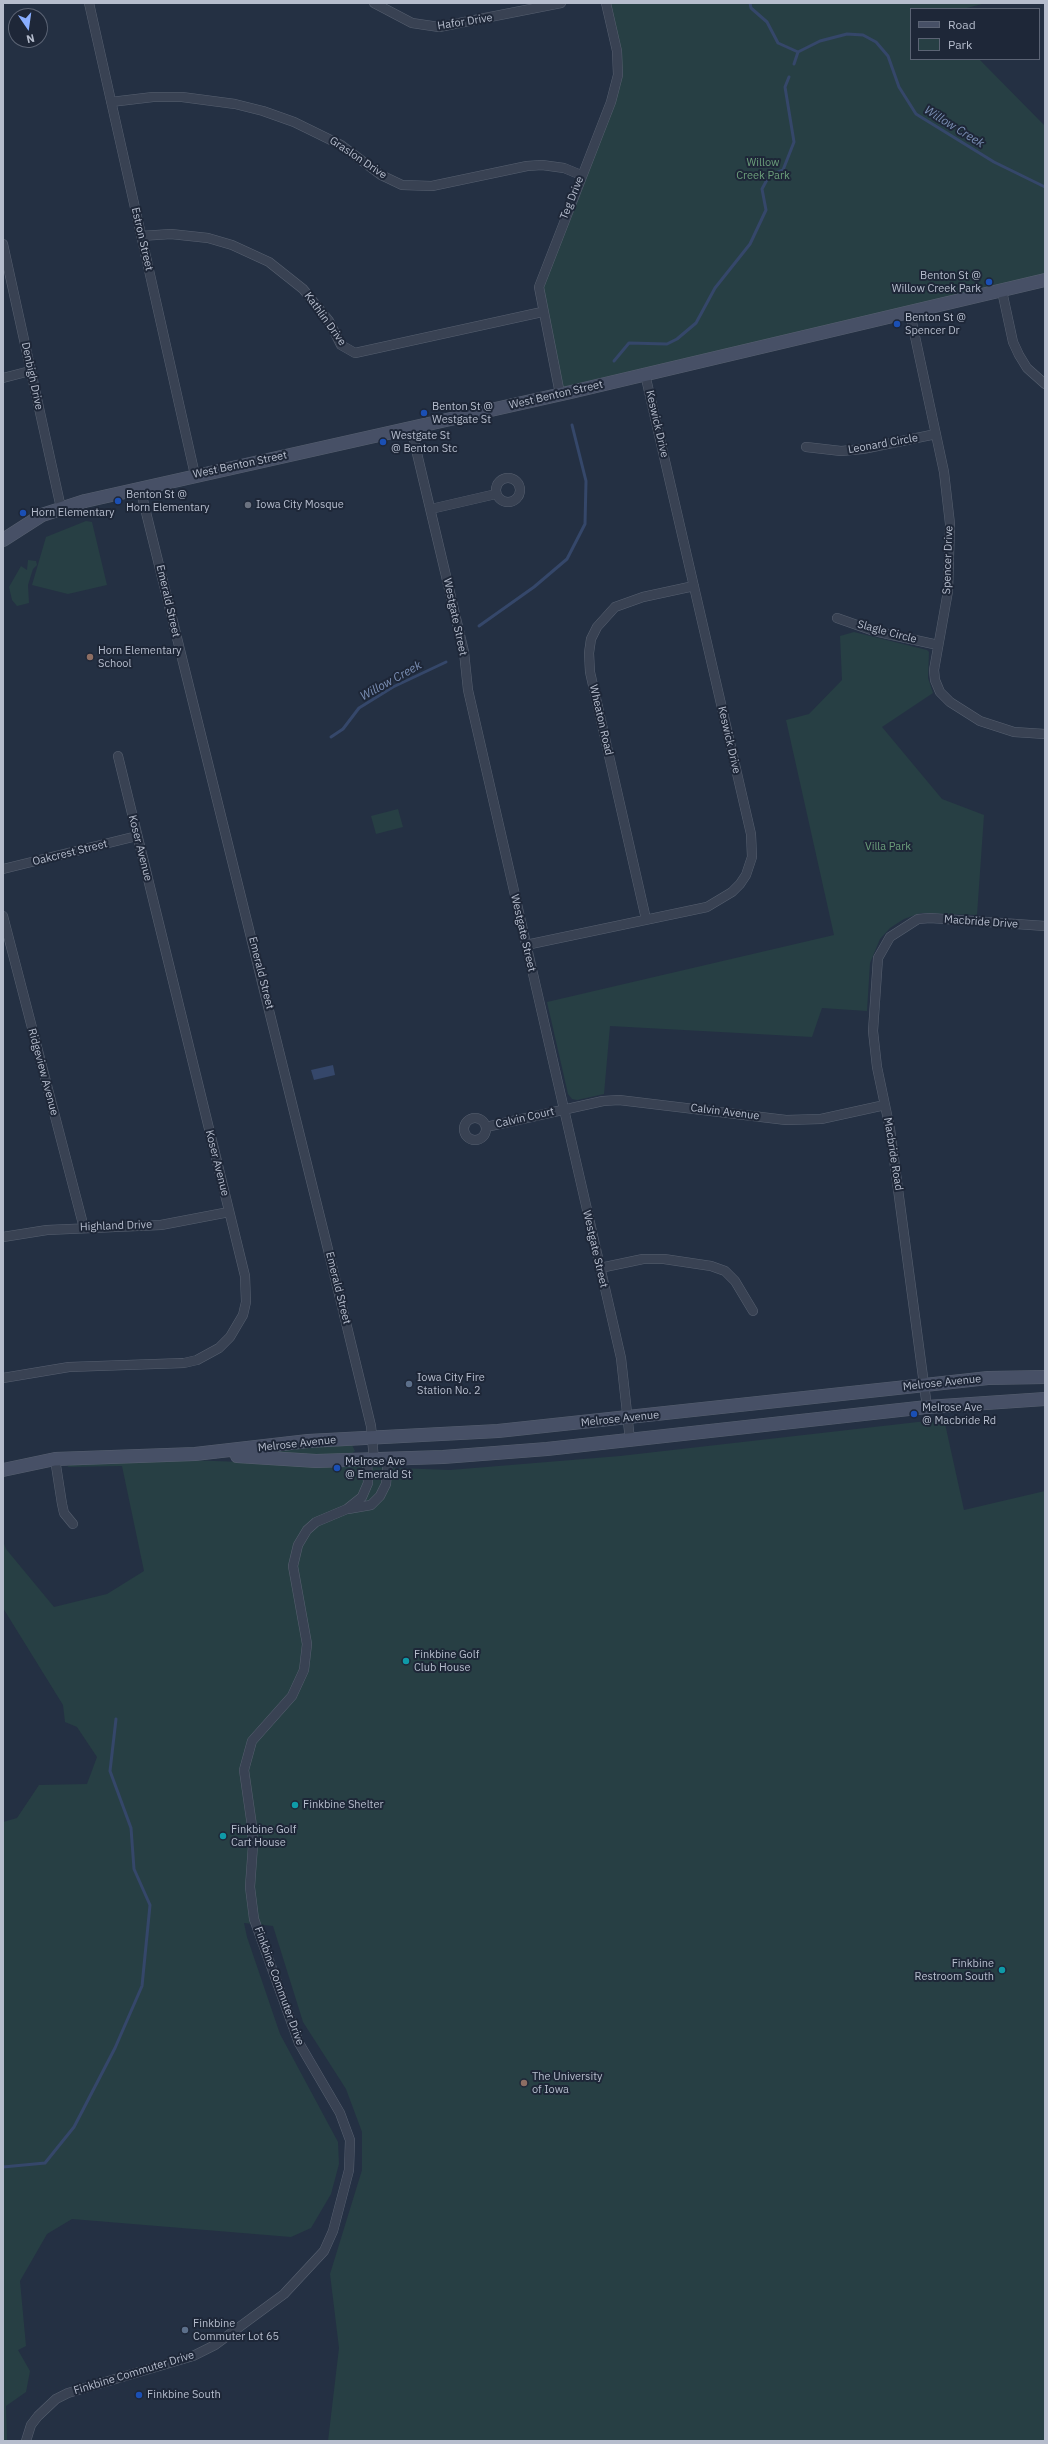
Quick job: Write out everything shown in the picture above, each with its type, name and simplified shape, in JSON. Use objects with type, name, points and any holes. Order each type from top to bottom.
[{"type":"main road","name":"West Benton Street","points":[[3,540],[30,522],[61,508],[140,488],[560,394],[910,313],[1045,280]]},
{"type":"main road","name":"Melrose Avenue","points":[[3,1470],[55,1459],[195,1454],[308,1441],[505,1431],[925,1384],[988,1378],[1045,1377]]},
{"type":"main road","name":"Melrose Avenue","points":[[195,1454],[298,1460],[388,1460],[539,1450],[927,1407],[1045,1399]]},
{"type":"street","name":"Estron Street","points":[[89,3],[195,475]]},
{"type":"street","name":"Hafor Drive","points":[[374,3],[412,23],[439,28],[561,3]]},
{"type":"street","name":"Teg Drive","points":[[560,394],[538,295],[540,279],[611,102],[618,75],[617,51],[606,3]]},
{"type":"street","name":"Graslon Drive","points":[[112,102],[153,97],[182,97],[235,104],[263,111],[294,122],[339,144],[381,175],[402,185],[432,186],[527,166],[542,165],[564,168],[581,176]]},
{"type":"street","name":"Kathlin Drive","points":[[141,236],[171,234],[208,238],[232,245],[269,262],[303,289],[329,321],[341,345],[355,352],[542,312]]},
{"type":"street","name":"Denbigh Drive","points":[[3,244],[61,508]]},
{"type":"street","points":[[1002,290],[1013,342],[1027,368],[1045,384]]},
{"type":"street","name":"Spencer Drive","points":[[910,313],[948,494],[951,545],[948,591],[938,645],[934,680],[940,692],[950,702],[975,719],[998,728],[1033,735],[1045,734]]},
{"type":"street","points":[[3,378],[30,371]]},
{"type":"street","name":"Keswick Drive","points":[[526,944],[707,906],[721,900],[740,884],[746,875],[752,856],[751,834],[645,374]]},
{"type":"street","name":"Westgate Street","points":[[411,428],[464,652],[468,690],[621,1358],[630,1440]]},
{"type":"street","name":"Leonard Circle","points":[[806,447],[841,451],[863,449],[936,434]]},
{"type":"street","name":"Emerald Street","points":[[140,488],[342,1302],[372,1438],[371,1460]]},
{"type":"street","points":[[431,509],[496,494]]},
{"type":"street","name":"Wheaton Road","points":[[646,919],[590,672],[589,653],[591,638],[597,627],[615,608],[643,597],[694,586]]},
{"type":"street","name":"Slagle Circle","points":[[837,618],[874,631],[938,645]]},
{"type":"street","name":"Koser Avenue","points":[[3,1378],[69,1367],[184,1363],[202,1358],[219,1348],[237,1327],[246,1302],[245,1276],[118,756]]},
{"type":"street","name":"Oakcrest Street","points":[[3,869],[137,836]]},
{"type":"street","name":"Ridgeview Avenue","points":[[3,916],[84,1228]]},
{"type":"street","name":"Macbride Drive","points":[[918,919],[930,918],[1045,926]]},
{"type":"street","name":"Macbride Road","points":[[918,919],[890,937],[878,958],[873,1031],[877,1067],[885,1105],[904,1220],[927,1407]]},
{"type":"street","name":"Calvin Avenue","points":[[564,1109],[603,1101],[636,1100],[763,1117],[814,1119],[850,1114],[885,1105]]},
{"type":"street","name":"Calvin Court","points":[[486,1127],[564,1109]]},
{"type":"street","name":"Highland Drive","points":[[3,1237],[47,1230],[161,1224],[229,1212]]},
{"type":"street","points":[[600,1268],[643,1259],[664,1259],[711,1266],[725,1271],[735,1282],[754,1311]]},
{"type":"street","points":[[55,1459],[64,1513],[73,1524]]},
{"type":"street","name":"Finkbine Commuter Drive","points":[[26,2441],[31,2425],[56,2399],[68,2393],[193,2356],[215,2345],[284,2294],[324,2251],[333,2231],[349,2170],[350,2140],[340,2113],[298,2043],[254,1919],[250,1887],[253,1845],[252,1826],[244,1770],[252,1741],[292,1696],[304,1670],[307,1644],[293,1566],[298,1544],[307,1530],[316,1522],[356,1504],[366,1490],[371,1460]]},
{"type":"street","name":"Finkbine Commuter Drive","points":[[347,1509],[361,1509],[371,1505],[380,1496],[386,1484],[388,1460]]},
{"type":"green space","name":"Willow Creek Park","points":[[606,3],[986,3],[967,8],[910,8],[910,60],[980,60],[1045,126],[1045,274],[559,388],[538,295],[618,75]]},
{"type":"green space","points":[[86,521],[92,522],[107,585],[68,594],[32,585],[46,537]]},
{"type":"green space","points":[[28,560],[36,561],[37,565],[33,569],[28,585],[29,603],[17,606],[12,600],[9,587],[21,566],[27,570]]},
{"type":"green space","name":"Villa Park","points":[[854,632],[927,650],[929,652],[928,678],[933,693],[882,727],[942,799],[984,815],[977,915],[921,913],[904,919],[890,928],[880,939],[870,963],[867,1011],[822,1008],[812,1037],[610,1026],[604,1094],[577,1100],[572,1099],[568,1094],[547,1002],[834,935],[786,720],[809,714],[842,680],[840,636]]},
{"type":"green space","points":[[398,809],[403,827],[376,834],[371,816]]},
{"type":"green space","name":"The University of Iowa","points":[[944,1419],[964,1510],[1045,1491],[1045,2441],[328,2441],[339,2348],[330,2274],[362,2170],[362,2132],[346,2089],[303,2022],[273,1926],[244,1923],[247,1937],[280,2034],[338,2142],[339,2164],[331,2194],[311,2228],[291,2237],[72,2219],[47,2234],[20,2281],[26,2346],[18,2350],[30,2371],[26,2392],[6,2406],[7,2441],[3,2441],[3,1822],[17,1818],[39,1785],[87,1784],[97,1757],[77,1727],[65,1722],[63,1705],[3,1608],[3,1541],[6,1549],[54,1607],[107,1594],[144,1571],[122,1466],[67,1467],[72,1464],[189,1460],[450,1470],[620,1456]]},
{"type":"green space","points":[[352,1445],[355,1451],[350,1455],[290,1455],[260,1450]]},
{"type":"water","points":[[333,1065],[335,1075],[314,1080],[311,1070]]},
{"type":"waterway","name":"Willow Creek","points":[[750,3],[751,8],[767,22],[778,43],[798,52],[820,41],[847,34],[863,35],[876,42],[888,56],[899,87],[916,114],[994,162],[1045,187]]},
{"type":"waterway","points":[[794,64],[798,52]]},
{"type":"waterway","points":[[614,361],[629,343],[667,344],[677,339],[696,323],[715,288],[750,244],[766,210],[762,189],[769,176],[783,170],[794,142],[785,87],[789,77]]},
{"type":"waterway","points":[[479,626],[534,587],[567,559],[585,524],[586,481],[572,425]]},
{"type":"waterway","name":"Willow Creek","points":[[331,737],[343,729],[359,708],[393,687],[446,662]]},
{"type":"waterway","points":[[3,2167],[45,2163],[74,2127],[115,2048],[142,1986],[150,1905],[134,1869],[131,1828],[110,1771],[116,1719]]},
{"type":"place","name":"Benton St @ Willow Creek Park","points":[[989,282]]},
{"type":"place","name":"Benton St @ Spencer Dr","points":[[897,324]]},
{"type":"place","name":"Benton St @ Westgate St","points":[[424,413]]},
{"type":"place","name":"Westgate St @ Benton Stc","points":[[383,442]]},
{"type":"place","name":"Benton St @ Horn Elementary","points":[[118,501]]},
{"type":"place","name":"Iowa City Mosque","points":[[248,505]]},
{"type":"place","name":"Horn Elementary","points":[[23,513]]},
{"type":"place","name":"Horn Elementary School","points":[[90,657]]},
{"type":"place","name":"Iowa City Fire Station No. 2","points":[[409,1384]]},
{"type":"place","name":"Melrose Ave @ Macbride Rd","points":[[914,1414]]},
{"type":"place","name":"Melrose Ave @ Emerald St","points":[[337,1468]]},
{"type":"place","name":"Finkbine Golf Club House","points":[[406,1661]]},
{"type":"place","name":"Finkbine Shelter","points":[[295,1805]]},
{"type":"place","name":"Finkbine Golf Cart House","points":[[223,1836]]},
{"type":"place","name":"Finkbine Restroom South","points":[[1002,1970]]},
{"type":"place","name":"The University of Iowa","points":[[524,2083]]},
{"type":"place","name":"Finkbine Commuter Lot 65","points":[[185,2330]]},
{"type":"place","name":"Finkbine South","points":[[139,2395]]}]
